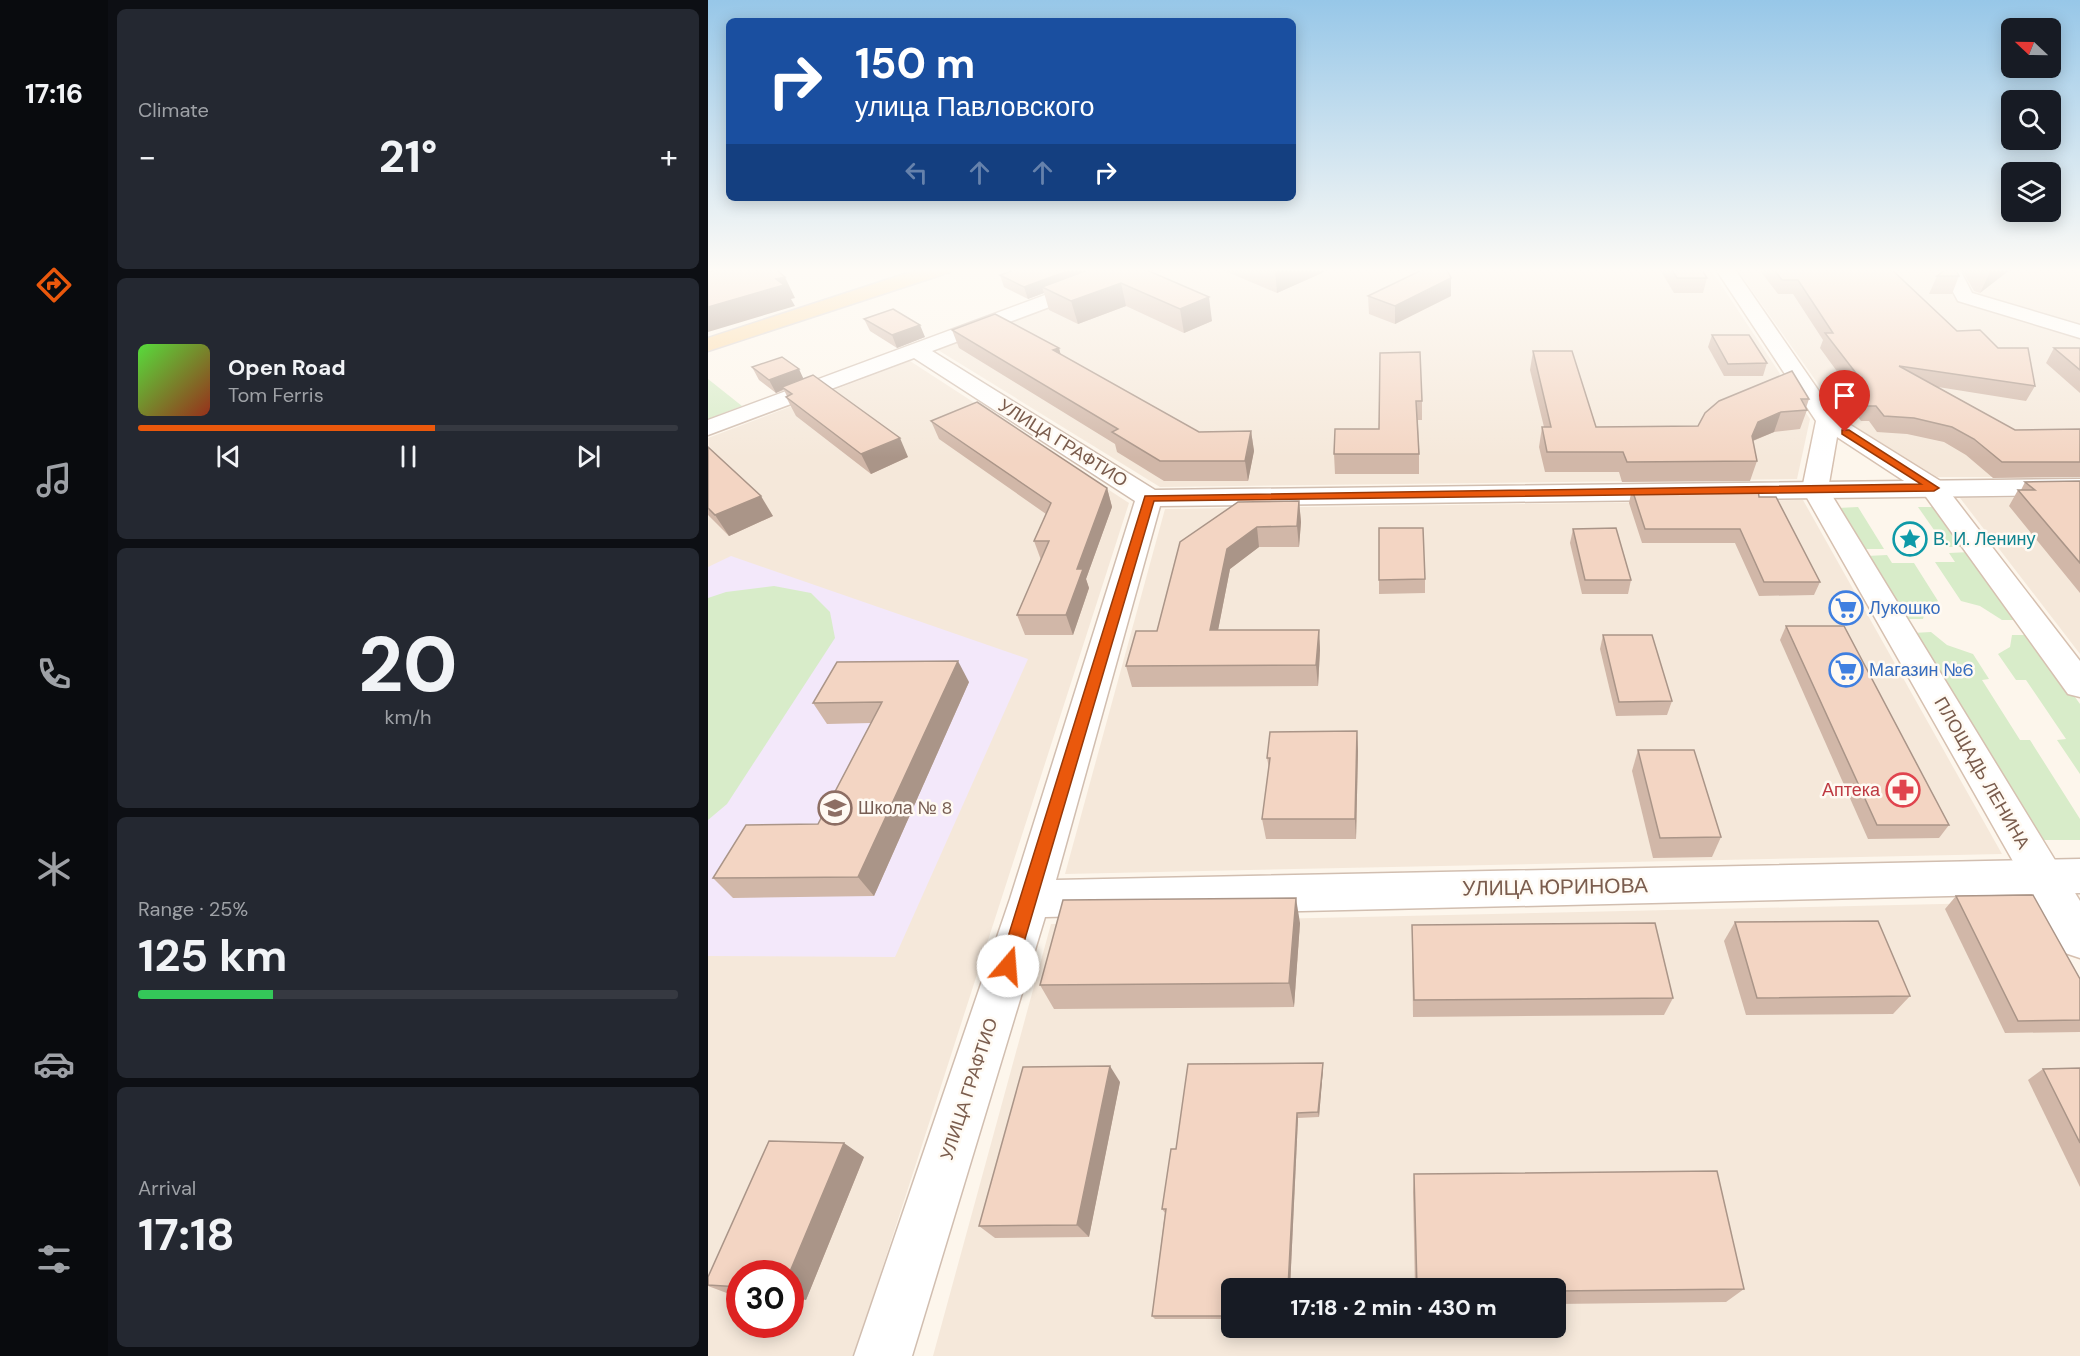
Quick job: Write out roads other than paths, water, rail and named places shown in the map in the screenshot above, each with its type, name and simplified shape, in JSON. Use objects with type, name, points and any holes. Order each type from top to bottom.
[{"type":"main road","points":[[708,345],[750,331]]},
{"type":"street","points":[[708,428],[969,331]]},
{"type":"street","points":[[1767,331],[1828,421],[1934,488],[2080,685]]},
{"type":"street","name":"УЛИЦА ГРАФТИО","points":[[884,1356],[1030,899],[1149,498],[917,351]]},
{"type":"street","points":[[1815,489],[1828,421]]},
{"type":"street","points":[[1149,498],[2080,487]]},
{"type":"street","name":"ПЛОЩАДЬ ЛЕНИНА","points":[[1815,489],[2061,877],[2080,939]]},
{"type":"street","name":"УЛИЦА ЮРИНОВА","points":[[1030,899],[2061,877]]},
{"type":"place","name":"В. И. Ленину","points":[[1910,539]]},
{"type":"place","name":"Лукошко","points":[[1846,608]]},
{"type":"place","name":"Магазин №6","points":[[1846,670]]},
{"type":"place","name":"Аптека","points":[[1903,790]]},
{"type":"place","name":"Школа № 8","points":[[835,808]]}]
